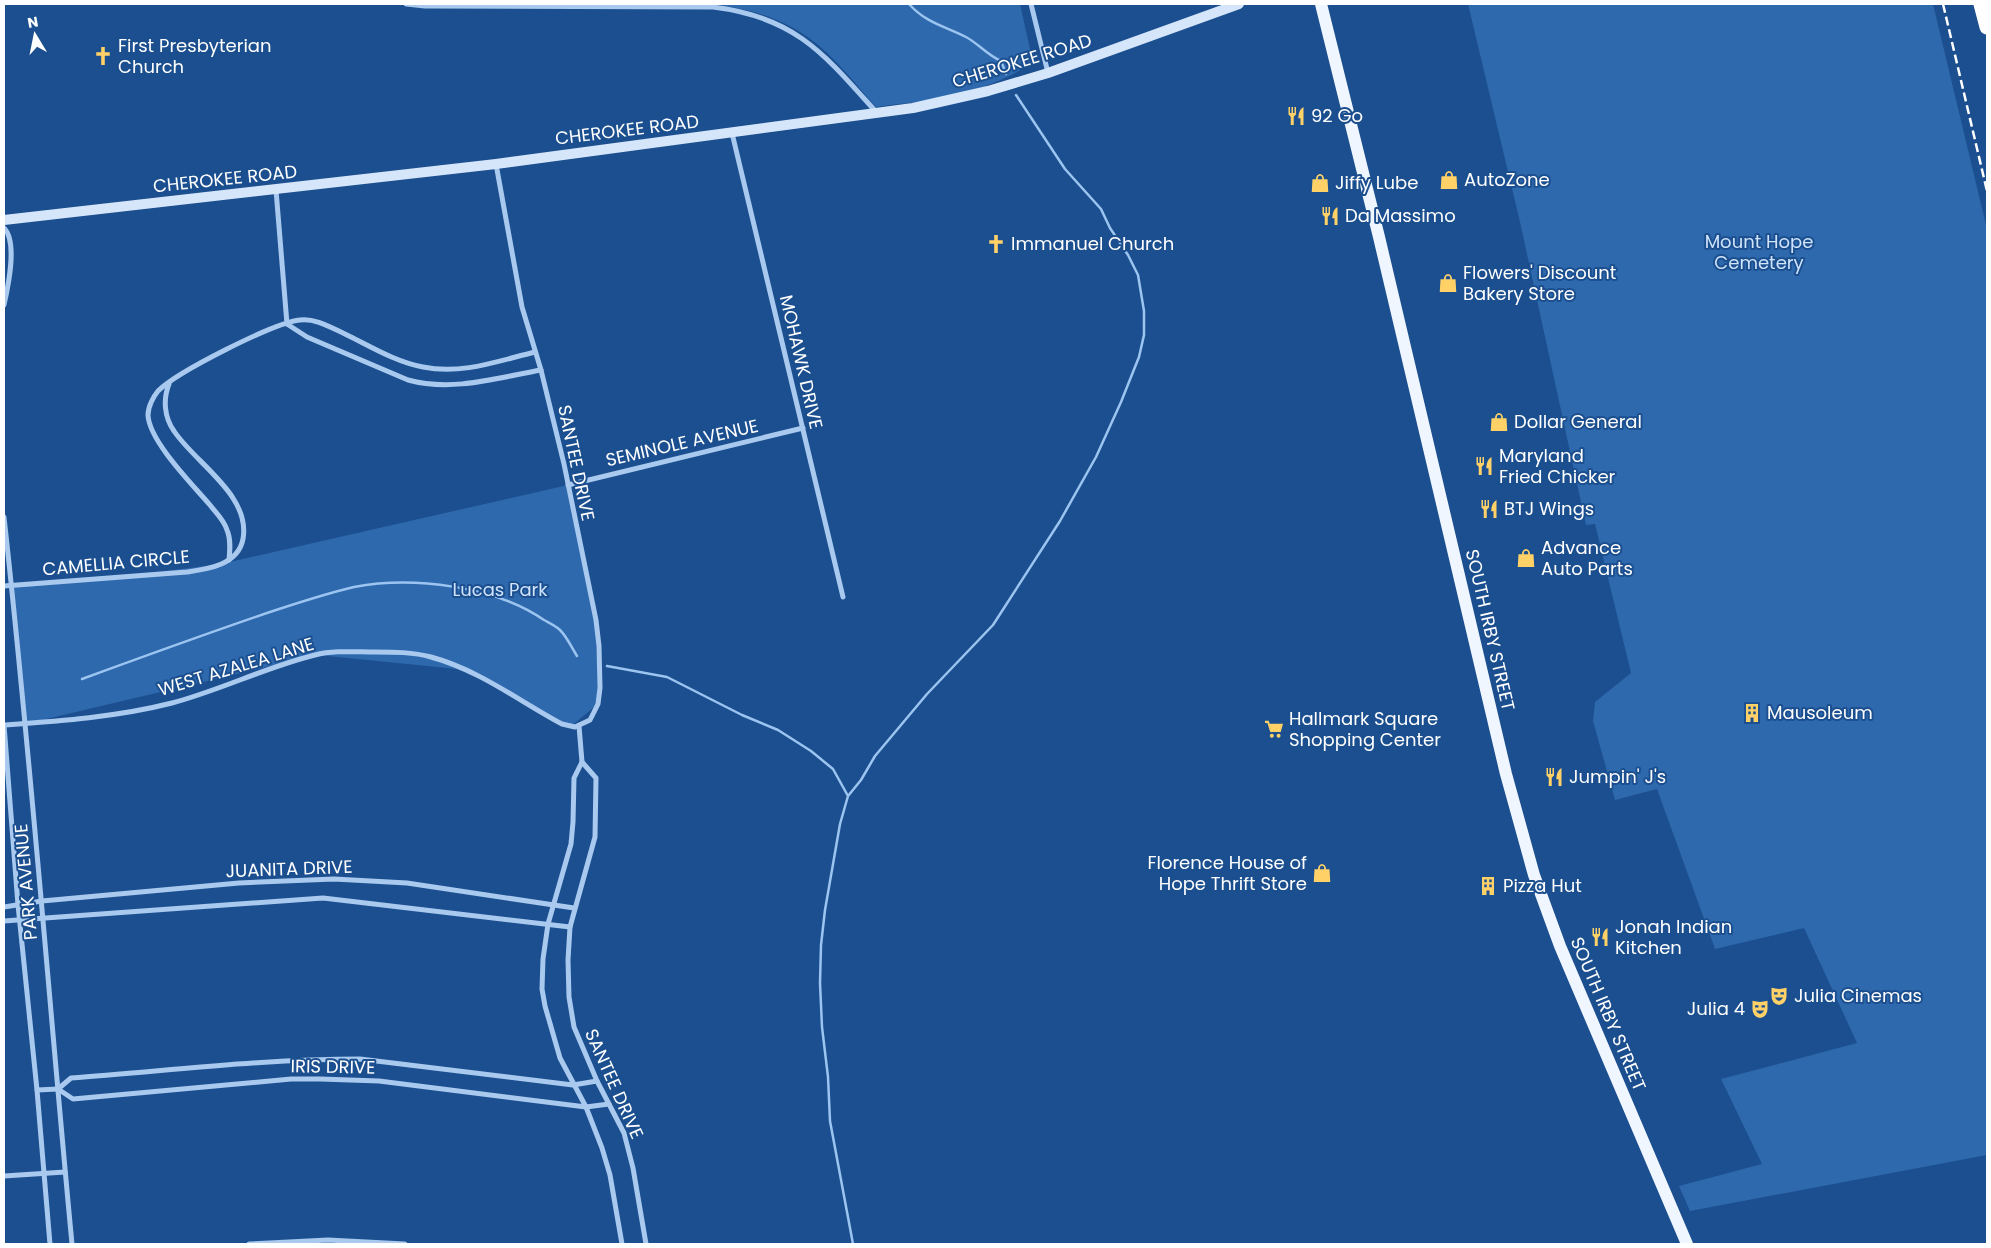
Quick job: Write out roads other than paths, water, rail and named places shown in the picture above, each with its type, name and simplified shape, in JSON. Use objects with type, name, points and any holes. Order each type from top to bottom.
[{"type":"highway","points":[[1981,4],[1987,27]]},
{"type":"main road","name":"SOUTH IRBY STREET","points":[[1321,4],[1379,237],[1506,774],[1534,875],[1566,962],[1687,1244]]},
{"type":"street","points":[[406,4],[425,6],[713,6],[755,14],[794,32],[811,44],[835,66],[878,113]]},
{"type":"street","points":[[1031,4],[1048,73]]},
{"type":"street","name":"CHEROKEE ROAD","points":[[4,220],[496,164],[878,113],[956,100],[1048,73],[1239,4]]},
{"type":"street","name":"MOHAWK DRIVE","points":[[732,133],[843,596]]},
{"type":"street","name":"SANTEE DRIVE","points":[[496,164],[522,307],[541,370],[568,485],[596,620],[599,646],[600,688],[598,704],[590,720],[580,726],[582,762],[574,778],[571,844],[548,924],[543,959],[542,989],[560,1058],[586,1107],[602,1148],[610,1175],[622,1244]]},
{"type":"street","points":[[276,190],[288,324]]},
{"type":"street","points":[[4,228],[8,232],[12,256],[4,305]]},
{"type":"street","points":[[229,560],[230,539],[222,520],[160,445],[150,424],[148,415],[154,397],[159,390],[176,378],[215,356],[269,330],[300,320],[324,325],[397,359],[422,367],[440,370],[474,368],[535,352]]},
{"type":"street","points":[[288,324],[307,337],[421,384],[448,386],[541,370]]},
{"type":"street","points":[[170,383],[165,393],[165,404],[166,413],[174,431],[232,497],[242,517],[244,526],[242,544],[229,560]]},
{"type":"street","name":"SEMINOLE AVENUE","points":[[568,485],[803,428]]},
{"type":"street","name":"PARK AVENUE","points":[[4,517],[44,919],[72,1244]]},
{"type":"street","name":"CAMELLIA CIRCLE","points":[[4,586],[188,572],[213,568],[229,560]]},
{"type":"street","name":"WEST AZALEA LANE","points":[[4,725],[112,716],[172,703],[317,654],[398,652],[429,656],[449,662],[467,670],[562,724],[570,727],[580,726]]},
{"type":"street","name":"PARK AVENUE","points":[[4,725],[18,905],[37,1090],[50,1244]]},
{"type":"street","name":"SANTEE DRIVE","points":[[582,762],[596,778],[597,808],[595,837],[590,860],[574,908],[570,927],[568,960],[570,1005],[574,1027],[597,1081],[624,1133],[633,1168],[646,1244]]},
{"type":"street","name":"JUANITA DRIVE","points":[[4,907],[42,901],[239,883],[334,879],[408,883],[574,908]]},
{"type":"street","name":"JUANITA DRIVE","points":[[4,921],[323,898],[570,927]]},
{"type":"street","name":"IRIS DRIVE","points":[[58,1089],[71,1078],[286,1060],[324,1059],[360,1059],[573,1084],[597,1081]]},
{"type":"street","name":"IRIS DRIVE","points":[[37,1090],[58,1089],[73,1099],[291,1079],[354,1079],[586,1107],[609,1104]]},
{"type":"street","points":[[4,1176],[65,1172]]},
{"type":"street","points":[[249,1244],[328,1240],[405,1244]]},
{"type":"waterway","points":[[909,4],[922,16],[966,37],[991,56],[1001,61],[1006,74]]},
{"type":"waterway","points":[[853,1244],[830,1121],[820,983],[821,945],[825,910],[840,824],[848,796],[861,780],[875,756],[927,694],[993,625],[1060,521],[1096,457],[1121,402],[1139,357],[1144,335],[1144,311],[1138,275],[1128,255],[1110,228],[1101,209],[1065,169],[1016,95]]},
{"type":"waterway","points":[[82,679],[298,603],[354,587],[377,584],[402,583],[453,587],[502,599],[524,608],[558,629],[565,636],[577,656]]},
{"type":"waterway","points":[[607,666],[667,677],[742,715],[778,730],[811,751],[833,769],[848,796]]},
{"type":"railway","points":[[1943,4],[1987,191]]},
{"type":"place","name":"First Presbyterian Church","points":[[103,56]]},
{"type":"place","name":"92 Go","points":[[1296,116]]},
{"type":"place","name":"AutoZone","points":[[1449,180]]},
{"type":"place","name":"Jiffy Lube","points":[[1320,183]]},
{"type":"place","name":"Da Massimo","points":[[1330,216]]},
{"type":"place","name":"Immanuel Church","points":[[996,244]]},
{"type":"place","name":"Flowers' Discount Bakery Store","points":[[1448,283]]},
{"type":"place","name":"Dollar General","points":[[1499,422]]},
{"type":"place","name":"Maryland Fried Chicker","points":[[1484,466]]},
{"type":"place","name":"BTJ Wings","points":[[1489,509]]},
{"type":"place","name":"Advance Auto Parts","points":[[1526,558]]},
{"type":"place","name":"Mausoleum","points":[[1752,713]]},
{"type":"place","name":"Hallmark Square Shopping Center","points":[[1274,729]]},
{"type":"place","name":"Jumpin' J's","points":[[1554,777]]},
{"type":"place","name":"Florence House of Hope Thrift Store","points":[[1322,873]]},
{"type":"place","name":"Pizza Hut","points":[[1488,886]]},
{"type":"place","name":"Jonah Indian Kitchen","points":[[1600,937]]},
{"type":"place","name":"Julia Cinemas","points":[[1779,996]]},
{"type":"place","name":"Julia 4","points":[[1760,1009]]},
{"type":"park label","name":"Mount Hope Cemetery","points":[[1759,252]]},
{"type":"park label","name":"Lucas Park","points":[[500,590]]}]
